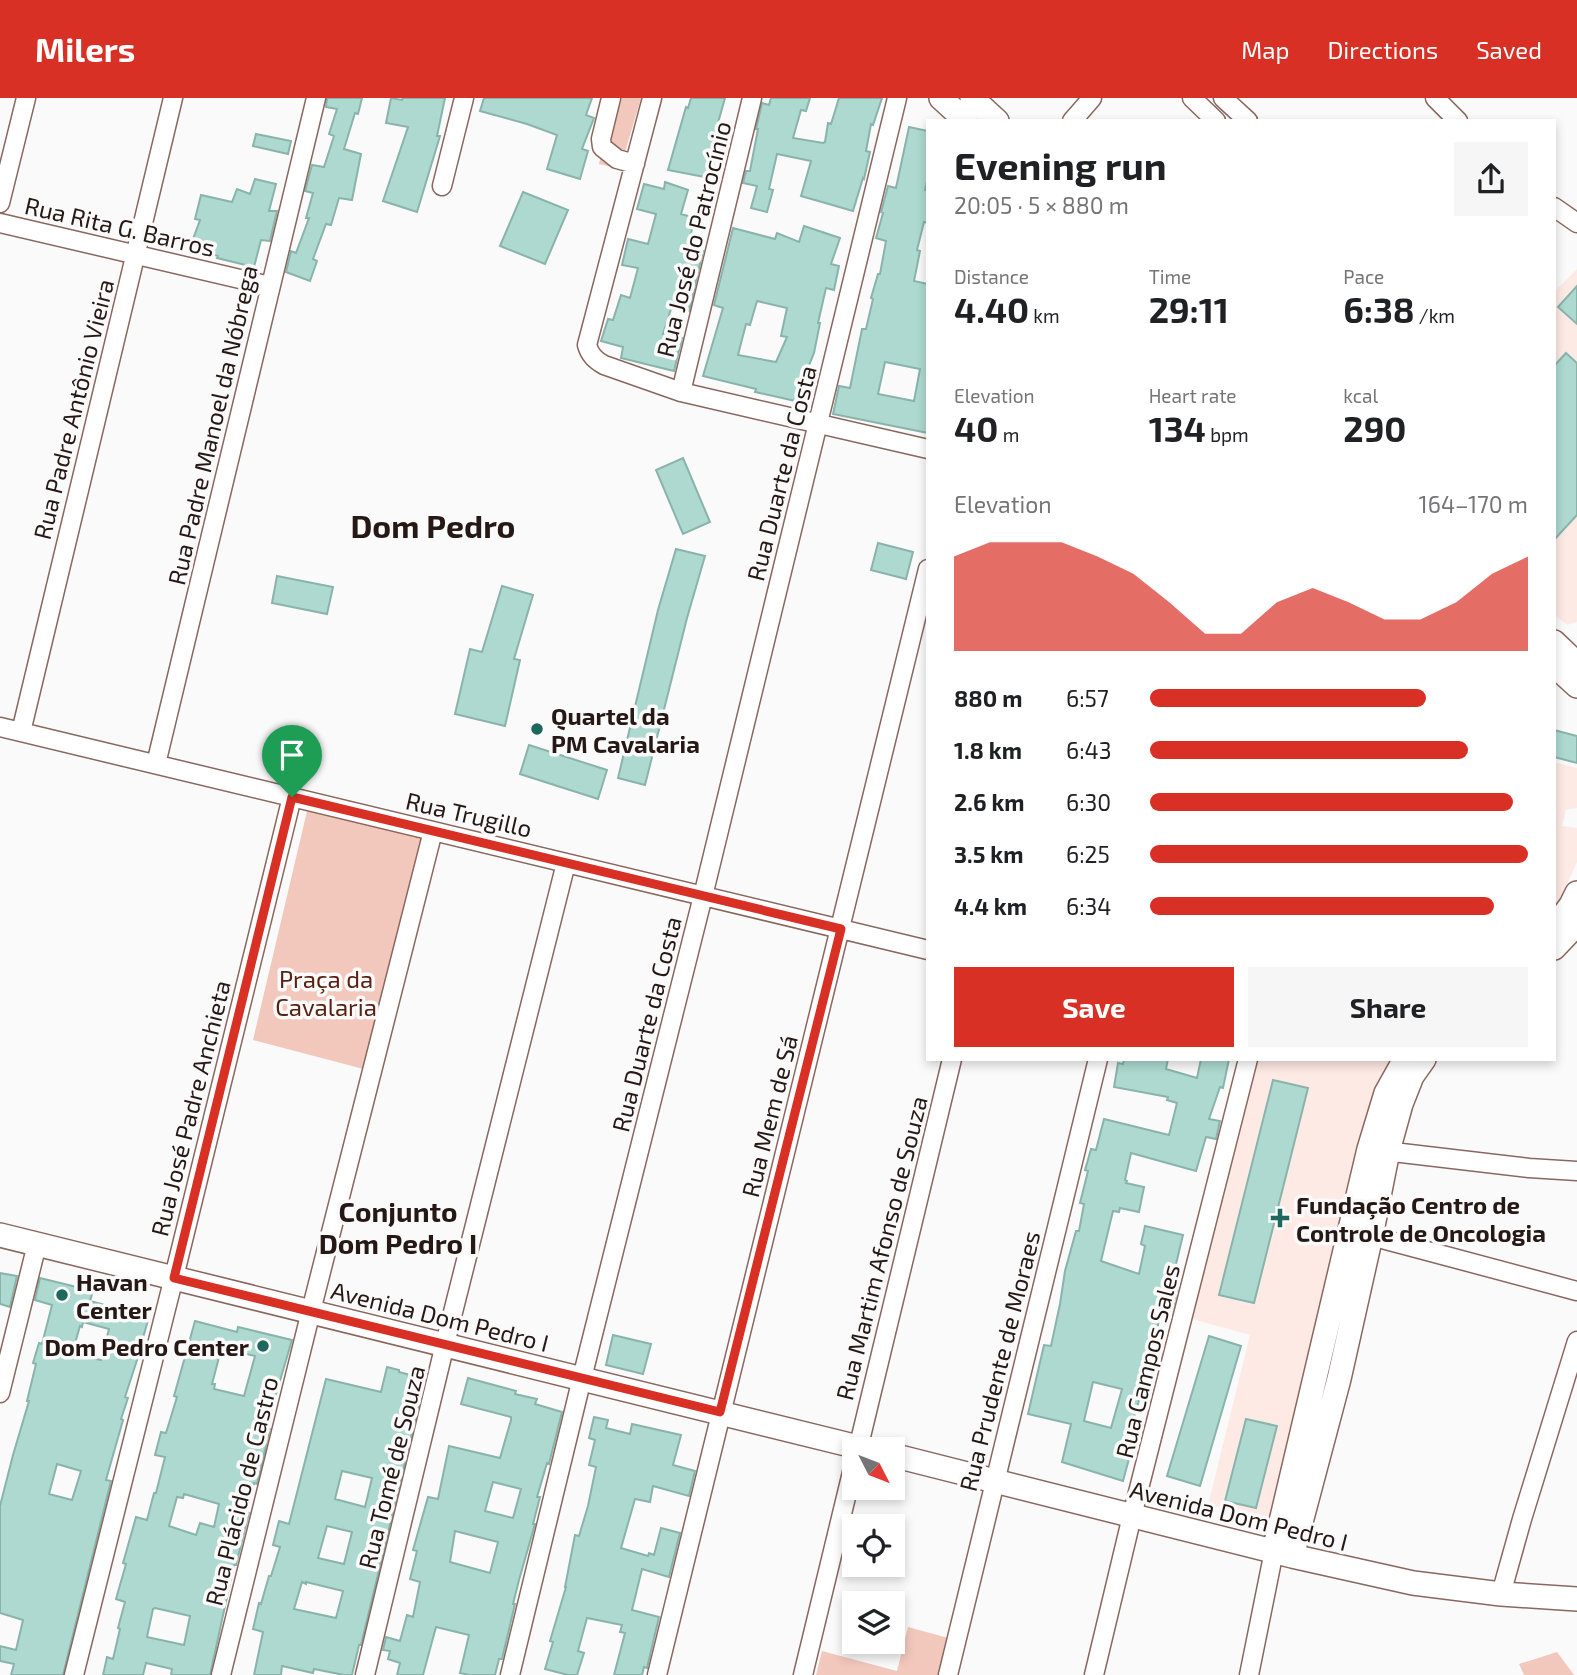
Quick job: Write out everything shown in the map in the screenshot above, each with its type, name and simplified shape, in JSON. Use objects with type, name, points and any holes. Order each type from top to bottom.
[{"type":"street","points":[[0,203],[26,98]]},
{"type":"street","name":"Rua Padre Antônio Vieira","points":[[21,732],[173,98]]},
{"type":"street","name":"Rua Padre Manoel da Nóbrega","points":[[156,764],[316,98]]},
{"type":"street","points":[[442,186],[464,98]]},
{"type":"street","points":[[611,98],[601,139],[602,147],[617,159],[635,164]]},
{"type":"street","points":[[652,98],[587,345],[590,353],[604,365],[681,392],[926,449]]},
{"type":"street","name":"Rua José do Patrocínio","points":[[681,392],[752,98]]},
{"type":"street","name":"Rua Duarte da Costa","points":[[510,1675],[819,425],[897,98]]},
{"type":"street","points":[[941,98],[964,119]]},
{"type":"street","points":[[972,98],[995,119]]},
{"type":"street","points":[[1074,119],[1092,98]]},
{"type":"street","points":[[1192,98],[1214,119]]},
{"type":"street","points":[[1223,98],[1246,119]]},
{"type":"street","points":[[1435,98],[1456,119]]},
{"type":"street","points":[[1556,208],[1577,223]]},
{"type":"street","name":"Rua Rita G. Barros","points":[[0,223],[270,286]]},
{"type":"street","name":"Rua Mem de Sá","points":[[657,1675],[926,577]]},
{"type":"street","points":[[1556,644],[1577,664]]},
{"type":"street","points":[[1556,667],[1577,686]]},
{"type":"street","name":"Rua Trugillo","points":[[0,727],[926,950]]},
{"type":"street","name":"Rua José Padre Anchieta","points":[[74,1675],[292,797]]},
{"type":"street","name":"Rua Plácido de Castro","points":[[221,1675],[433,831]]},
{"type":"street","name":"Rua Tomé de Souza","points":[[365,1675],[566,863]]},
{"type":"street","points":[[1556,925],[1577,892]]},
{"type":"street","points":[[1556,946],[1577,924]]},
{"type":"street","name":"Rua Martim Afonso de Souza","points":[[863,1437],[952,1061]]},
{"type":"street","name":"Rua Prudente de Moraes","points":[[948,1675],[1098,1061]]},
{"type":"street","name":"Rua Campos Sales","points":[[1094,1675],[1247,1061]]},
{"type":"street","points":[[1249,1675],[1283,1554],[1339,1380],[1371,1236],[1383,1100],[1410,1066]]},
{"type":"street","points":[[1379,1150],[1577,1171]]},
{"type":"street","points":[[1283,1554],[1379,1150]]},
{"type":"street","name":"Avenida Dom Pedro I","points":[[0,1235],[720,1412],[842,1447]]},
{"type":"street","points":[[1371,1236],[1577,1291]]},
{"type":"street","points":[[0,1392],[37,1244]]},
{"type":"street","points":[[1501,1594],[1522,1519],[1573,1367],[1577,1341]]},
{"type":"street","name":"Avenida Dom Pedro I","points":[[905,1458],[1283,1554],[1413,1583],[1501,1594],[1577,1599]]},
{"type":"street","name":"Rua Martim Afonso de Souza","points":[[803,1675],[847,1500]]},
{"type":"shaded area","points":[[1577,269],[1577,622],[1567,625],[1556,616],[1556,290]]},
{"type":"shaded area","points":[[1556,763],[1577,768],[1577,808],[1566,810],[1562,826],[1577,828],[1577,862],[1556,905]]},
{"type":"shaded area","name":"Fundação Centro de Controle de Oncologia","points":[[1255,1061],[1390,1061],[1370,1102],[1270,1519],[1208,1505],[1250,1335],[1192,1319]]},
{"type":"green space","points":[[615,98],[641,98],[620,169],[599,164]]},
{"type":"green space","name":"Praça da Cavalaria","points":[[308,807],[422,833],[371,1071],[253,1040]]},
{"type":"green space","points":[[908,1627],[952,1639],[943,1675],[816,1675],[822,1651],[897,1671],[901,1654],[905,1654]]},
{"type":"green space","points":[[1557,1652],[1574,1675],[1524,1675],[1519,1664]]},
{"type":"building","points":[[327,98],[362,98],[344,149],[361,154],[352,200],[339,198],[331,225],[326,224],[313,259],[317,261],[310,281],[286,272],[291,251],[296,253],[309,218],[306,218],[313,193],[305,191],[312,165],[324,167],[334,136],[329,134],[337,109],[326,107]]},
{"type":"building","points":[[391,98],[445,98],[437,136],[440,136],[417,212],[383,201],[408,127],[386,123]]},
{"type":"building","points":[[484,98],[592,98],[586,115],[594,118],[582,149],[588,151],[580,179],[547,169],[557,135],[480,111]]},
{"type":"building","points":[[691,98],[725,98],[712,144],[718,145],[710,178],[668,170]]},
{"type":"building","points":[[771,98],[810,98],[806,111],[801,110],[793,138],[823,143],[839,98],[882,98],[873,125],[871,124],[866,151],[870,152],[853,211],[801,196],[811,161],[777,154],[769,189],[773,190],[767,212],[751,208],[757,186],[743,183],[746,171],[750,171],[762,103],[769,105]]},
{"type":"building","points":[[909,127],[926,131],[926,222],[917,250],[920,251],[914,281],[926,284],[926,433],[833,414],[839,386],[850,388],[862,329],[866,329],[873,299],[871,298],[880,274],[886,241],[876,238],[888,186],[896,188]],"holes":[[[885,362],[920,369],[914,401],[878,394]]]},
{"type":"building","points":[[256,134],[291,141],[288,154],[253,146]]},
{"type":"building","points":[[255,179],[276,184],[269,211],[277,211],[270,241],[261,240],[254,267],[217,258],[218,256],[190,247],[200,220],[195,219],[201,195],[232,202],[237,189],[250,194]]},
{"type":"building","points":[[665,182],[688,190],[681,214],[695,218],[687,248],[703,251],[689,311],[672,306],[663,334],[682,338],[674,371],[621,358],[623,347],[601,341],[608,319],[613,320],[621,295],[630,298],[638,268],[622,265],[628,239],[648,244],[656,214],[637,209],[644,184],[664,189]]},
{"type":"building","points":[[523,192],[568,210],[545,264],[500,246]]},
{"type":"building","points":[[804,226],[840,238],[831,264],[839,266],[834,290],[826,288],[814,353],[800,402],[703,376],[723,308],[714,305],[733,228],[775,239],[777,233],[799,242]],"holes":[[[757,301],[787,308],[781,336],[787,337],[776,362],[738,355],[746,324],[750,325]]]},
{"type":"building","points":[[1577,286],[1577,324],[1558,307]]},
{"type":"building","points":[[1566,353],[1577,363],[1577,515],[1556,538],[1556,364]]},
{"type":"building","points":[[683,458],[710,522],[683,534],[656,470]]},
{"type":"building","points":[[878,543],[913,552],[906,579],[871,570]]},
{"type":"building","points":[[676,549],[705,556],[645,785],[618,778],[658,610]]},
{"type":"building","points":[[277,576],[333,587],[327,614],[272,603]]},
{"type":"building","points":[[502,586],[533,595],[514,659],[520,660],[505,726],[455,714],[470,649],[482,652]]},
{"type":"building","points":[[1556,731],[1577,736],[1577,763],[1556,758]]},
{"type":"building","points":[[529,745],[607,770],[598,799],[520,774]]},
{"type":"building","points":[[1168,1061],[1166,1069],[1197,1078],[1201,1061],[1229,1061],[1223,1088],[1220,1087],[1209,1119],[1220,1121],[1216,1139],[1206,1137],[1196,1171],[1131,1153],[1125,1180],[1126,1183],[1144,1187],[1139,1212],[1120,1208],[1119,1212],[1113,1211],[1101,1261],[1139,1274],[1145,1246],[1141,1244],[1145,1226],[1183,1235],[1170,1289],[1177,1291],[1173,1308],[1162,1305],[1144,1394],[1141,1394],[1129,1433],[1131,1434],[1126,1453],[1130,1455],[1123,1481],[1062,1462],[1071,1424],[1028,1414],[1044,1345],[1051,1346],[1065,1271],[1076,1231],[1079,1231],[1084,1204],[1080,1203],[1088,1171],[1085,1170],[1091,1149],[1096,1150],[1104,1119],[1169,1135],[1177,1103],[1167,1100],[1168,1097],[1114,1087],[1118,1063]],"holes":[[[1093,1382],[1122,1389],[1111,1428],[1084,1421]]]},
{"type":"building","points":[[1273,1080],[1308,1088],[1254,1303],[1219,1295]]},
{"type":"building","points":[[0,1273],[17,1276],[10,1307],[0,1304]]},
{"type":"building","points":[[40,1278],[93,1291],[90,1301],[149,1317],[142,1341],[145,1342],[125,1397],[128,1398],[121,1419],[123,1420],[106,1480],[111,1481],[63,1675],[11,1675],[14,1664],[0,1661],[0,1646],[16,1650],[23,1620],[0,1613],[0,1506],[29,1401],[36,1364],[33,1363],[39,1343],[42,1344],[52,1305],[35,1300]],"holes":[[[83,1322],[109,1329],[101,1360],[72,1354]],[[57,1464],[81,1471],[72,1500],[49,1494]]]},
{"type":"building","points":[[195,1321],[237,1332],[238,1327],[292,1340],[274,1401],[257,1484],[254,1483],[245,1512],[249,1513],[234,1565],[210,1675],[171,1675],[172,1669],[146,1663],[143,1675],[103,1675],[107,1657],[113,1659],[125,1602],[116,1599],[126,1564],[123,1563],[136,1517],[147,1520],[156,1493],[165,1457],[155,1455],[161,1432],[166,1433],[177,1397],[174,1396]],"holes":[[[221,1350],[255,1356],[244,1396],[214,1389],[215,1384],[212,1384]],[[184,1494],[219,1504],[214,1527],[200,1523],[196,1535],[169,1526],[177,1497],[183,1498]],[[153,1609],[190,1616],[184,1645],[147,1637]]]},
{"type":"building","points":[[613,1335],[651,1344],[643,1374],[606,1365]]},
{"type":"building","points":[[1209,1336],[1241,1346],[1200,1486],[1167,1476]]},
{"type":"building","points":[[387,1367],[425,1379],[352,1675],[314,1669],[313,1673],[282,1666],[281,1675],[254,1675],[263,1632],[253,1629],[259,1603],[261,1604],[280,1547],[273,1545],[279,1521],[289,1524],[326,1379],[381,1392]],"holes":[[[342,1471],[372,1478],[365,1507],[335,1499]],[[327,1526],[352,1532],[344,1564],[318,1558]],[[302,1582],[343,1591],[336,1618],[294,1609]]]},
{"type":"building","points":[[468,1378],[516,1391],[515,1394],[537,1399],[535,1404],[562,1412],[549,1464],[547,1463],[537,1497],[540,1497],[535,1524],[513,1604],[502,1659],[499,1659],[495,1675],[460,1673],[469,1635],[436,1627],[423,1675],[397,1675],[400,1663],[388,1659],[390,1651],[383,1650],[386,1637],[400,1641],[407,1615],[413,1617],[420,1582],[410,1579],[417,1551],[413,1550],[428,1497],[438,1499],[449,1446],[500,1458],[511,1420],[511,1417],[461,1404]],"holes":[[[493,1482],[521,1489],[513,1518],[485,1511]],[[455,1531],[498,1542],[490,1573],[450,1562]]]},
{"type":"building","points":[[594,1417],[608,1420],[606,1428],[630,1434],[632,1424],[681,1435],[673,1465],[695,1471],[689,1496],[653,1486],[650,1502],[635,1499],[621,1548],[648,1556],[649,1553],[654,1555],[661,1528],[680,1533],[669,1577],[642,1569],[632,1610],[659,1617],[647,1668],[644,1667],[642,1675],[614,1675],[625,1633],[620,1632],[622,1625],[587,1618],[578,1651],[584,1653],[577,1675],[545,1669],[553,1642],[550,1641],[566,1587],[575,1535],[579,1536],[596,1467],[589,1465],[595,1440],[589,1438]]},
{"type":"building","points":[[1246,1419],[1277,1426],[1256,1508],[1225,1501]]},
{"type":"place","name":"Quartel da PM Cavalaria","points":[[537,729]]},
{"type":"place","name":"Fundação Centro de Controle de Oncologia","points":[[1280,1218]]},
{"type":"place","name":"Havan Center","points":[[62,1295]]},
{"type":"place","name":"Dom Pedro Center","points":[[263,1346]]},
{"type":"district","name":"Dom Pedro","points":[[433,525]]},
{"type":"district","name":"Conjunto Dom Pedro I","points":[[398,1227]]},
{"type":"route","points":[[292,797],[841,929],[720,1412],[174,1278],[292,797]]}]
